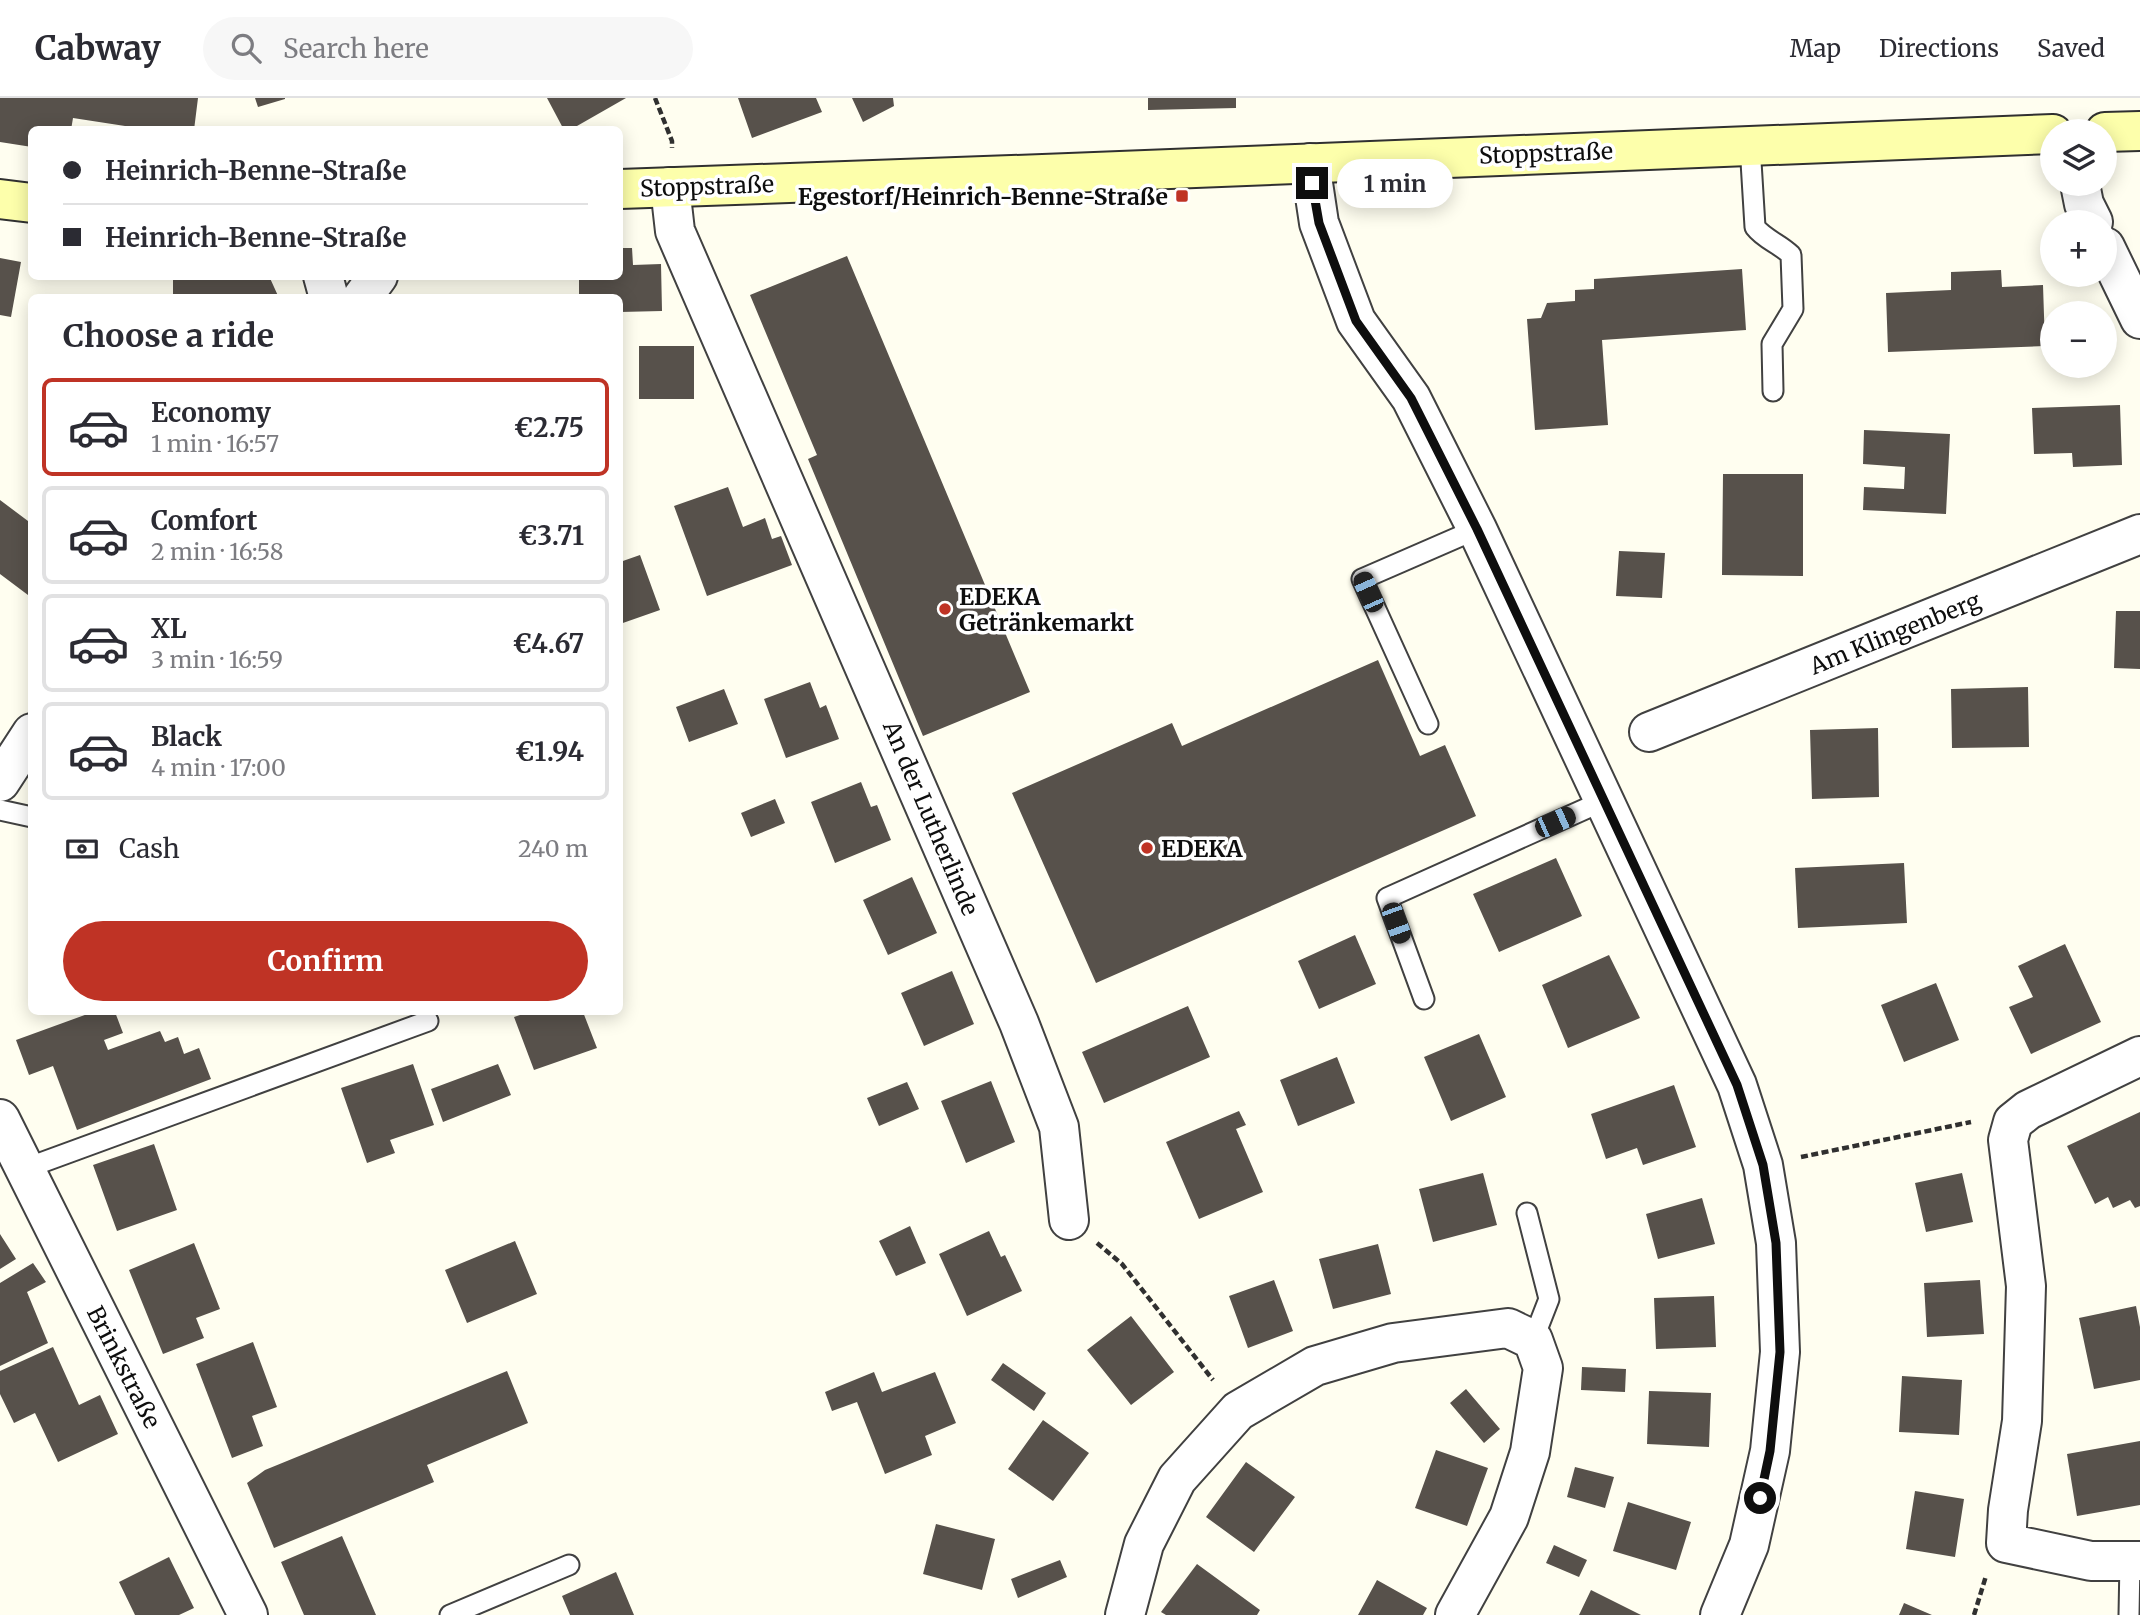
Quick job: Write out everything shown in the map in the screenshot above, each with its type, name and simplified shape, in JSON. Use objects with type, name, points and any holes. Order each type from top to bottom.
[{"type":"main road","points":[[2117,132],[2140,131]]},
{"type":"main road","name":"Stoppstraße","points":[[623,189],[2040,134]]},
{"type":"main road","points":[[0,199],[28,202]]},
{"type":"street","points":[[1310,163],[1319,223],[1356,321],[1411,398],[1477,529],[1737,1085],[1763,1165],[1776,1243],[1780,1352],[1770,1451],[1749,1545],[1720,1615]]},
{"type":"street","name":"An der Lutherlinde","points":[[670,187],[675,231],[1019,1023],[1059,1127],[1069,1220]]},
{"type":"street","points":[[2117,272],[2140,319]]},
{"type":"street","name":"Am Klingenberg","points":[[1649,732],[2140,534]]},
{"type":"street","points":[[0,782],[28,739]]},
{"type":"street","points":[[2135,1561],[2091,1561],[2006,1542],[2008,1510],[2022,1421],[2026,1286],[2008,1140],[2013,1122],[2028,1110],[2140,1056]]},
{"type":"street","name":"Brinkstraße","points":[[0,1119],[248,1615]]},
{"type":"street","points":[[1125,1615],[1144,1544],[1177,1479],[1238,1411],[1315,1366],[1393,1343],[1508,1328],[1533,1340],[1543,1368],[1530,1452],[1509,1517],[1455,1615]]},
{"type":"lane","points":[[1750,145],[1755,227],[1767,239],[1780,245],[1791,255],[1793,309],[1772,344],[1773,391]]},
{"type":"lane","points":[[1428,724],[1362,579],[1477,529]]},
{"type":"lane","points":[[1424,999],[1387,898],[1603,801]]},
{"type":"lane","points":[[0,810],[28,816]]},
{"type":"lane","points":[[24,1169],[428,1021]]},
{"type":"lane","points":[[1527,1213],[1549,1299],[1533,1340]]},
{"type":"lane","points":[[2129,1615],[2135,1561]]},
{"type":"lane","points":[[450,1615],[569,1565]]},
{"type":"path","points":[[655,98],[672,141],[670,187]]},
{"type":"path","points":[[1763,1165],[1984,1119],[2013,1122]]},
{"type":"path","points":[[1069,1220],[1122,1264],[1238,1411]]},
{"type":"building","points":[[0,98],[198,98],[194,126],[125,126],[73,118],[72,126],[28,126],[28,146],[0,142]]},
{"type":"building","points":[[255,98],[285,98],[285,99],[258,107]]},
{"type":"building","points":[[547,98],[626,98],[577,126],[562,126]]},
{"type":"building","points":[[738,98],[816,98],[822,112],[752,138]]},
{"type":"building","points":[[852,98],[893,98],[894,106],[863,122]]},
{"type":"building","points":[[1148,98],[1236,98],[1236,108],[1148,110]]},
{"type":"building","points":[[623,248],[632,248],[633,265],[661,264],[662,311],[623,312],[623,294],[579,294],[579,280],[623,280]]},
{"type":"building","points":[[847,256],[1030,692],[923,736],[808,459],[817,455],[750,295]]},
{"type":"building","points":[[0,258],[21,262],[11,317],[0,315]]},
{"type":"building","points":[[1742,269],[1746,330],[1602,340],[1608,425],[1535,430],[1527,319],[1541,318],[1547,303],[1575,301],[1575,290],[1594,289],[1594,279]]},
{"type":"building","points":[[2001,270],[2002,287],[2043,287],[2044,301],[2040,301],[2040,346],[1888,352],[1886,293],[1951,290],[1951,272]]},
{"type":"building","points":[[173,280],[271,280],[277,294],[173,294]]},
{"type":"building","points":[[639,346],[694,346],[694,399],[639,399]]},
{"type":"building","points":[[2120,405],[2122,465],[2073,467],[2072,453],[2034,454],[2032,408]]},
{"type":"building","points":[[1864,430],[1950,434],[1946,514],[1863,510],[1864,487],[1904,489],[1905,467],[1863,464]]},
{"type":"building","points":[[1723,474],[1803,474],[1803,576],[1722,575]]},
{"type":"building","points":[[728,487],[743,527],[765,518],[772,539],[781,536],[792,565],[707,596],[674,506]]},
{"type":"building","points":[[0,500],[28,521],[28,595],[0,574]]},
{"type":"building","points":[[1619,551],[1665,553],[1662,598],[1616,596]]},
{"type":"building","points":[[640,555],[660,610],[623,623],[623,561]]},
{"type":"building","points":[[2116,611],[2140,611],[2140,669],[2114,668]]},
{"type":"building","points":[[1378,660],[1420,756],[1445,745],[1476,816],[1096,983],[1012,793],[1172,723],[1182,746]]},
{"type":"building","points":[[810,682],[820,708],[826,705],[839,739],[786,758],[764,699]]},
{"type":"building","points":[[2028,687],[2029,747],[1952,748],[1951,689]]},
{"type":"building","points":[[724,689],[738,724],[689,742],[676,707]]},
{"type":"building","points":[[1878,728],[1879,797],[1812,799],[1810,730]]},
{"type":"building","points":[[861,782],[871,807],[877,805],[891,840],[835,863],[811,802]]},
{"type":"building","points":[[775,799],[785,823],[751,837],[741,813]]},
{"type":"building","points":[[1556,858],[1582,916],[1499,952],[1473,894]]},
{"type":"building","points":[[1904,863],[1907,923],[1798,928],[1795,868]]},
{"type":"building","points":[[912,877],[937,933],[888,955],[863,900]]},
{"type":"building","points":[[1355,935],[1376,984],[1319,1009],[1298,961]]},
{"type":"building","points":[[2065,944],[2101,1022],[2031,1054],[2009,1007],[2033,997],[2018,966]]},
{"type":"building","points":[[1609,955],[1640,1018],[1568,1048],[1542,985]]},
{"type":"building","points":[[952,971],[974,1024],[924,1046],[901,993]]},
{"type":"building","points":[[1936,983],[1959,1040],[1904,1062],[1881,1005]]},
{"type":"building","points":[[1188,1006],[1210,1057],[1104,1103],[1082,1052]]},
{"type":"building","points":[[85,1015],[116,1015],[123,1033],[104,1040],[108,1050],[160,1031],[165,1042],[178,1037],[184,1054],[199,1048],[211,1079],[77,1130],[53,1066],[29,1075],[16,1040]]},
{"type":"building","points":[[584,1015],[597,1048],[534,1070],[514,1017]]},
{"type":"building","points":[[1479,1034],[1506,1097],[1451,1121],[1424,1057]]},
{"type":"building","points":[[1337,1057],[1355,1103],[1298,1126],[1280,1080]]},
{"type":"building","points":[[413,1064],[434,1125],[390,1140],[395,1153],[367,1163],[341,1088]]},
{"type":"building","points":[[498,1064],[511,1095],[443,1122],[431,1089]]},
{"type":"building","points":[[991,1081],[1015,1142],[966,1163],[941,1101]]},
{"type":"building","points":[[907,1082],[919,1109],[879,1126],[867,1098]]},
{"type":"building","points":[[1674,1085],[1696,1147],[1643,1165],[1637,1148],[1606,1159],[1591,1114]]},
{"type":"building","points":[[1239,1111],[1246,1125],[1236,1129],[1263,1192],[1199,1219],[1166,1142]]},
{"type":"building","points":[[2140,1112],[2140,1206],[2135,1208],[2130,1200],[2113,1208],[2108,1197],[2095,1204],[2067,1146]]},
{"type":"building","points":[[154,1144],[177,1210],[117,1231],[93,1165]]},
{"type":"building","points":[[1483,1173],[1497,1225],[1433,1242],[1419,1189]]},
{"type":"building","points":[[1962,1173],[1973,1222],[1926,1232],[1915,1183]]},
{"type":"building","points":[[1702,1198],[1715,1244],[1658,1259],[1646,1214]]},
{"type":"building","points":[[910,1226],[926,1263],[896,1276],[879,1241]]},
{"type":"building","points":[[989,1231],[1001,1257],[1005,1255],[1022,1291],[967,1316],[939,1254]]},
{"type":"building","points":[[0,1234],[16,1259],[0,1269]]},
{"type":"building","points":[[515,1241],[537,1294],[467,1323],[445,1270]]},
{"type":"building","points":[[194,1243],[220,1309],[196,1318],[204,1338],[163,1354],[129,1270]]},
{"type":"building","points":[[1378,1244],[1391,1294],[1333,1309],[1319,1259]]},
{"type":"building","points":[[33,1263],[46,1282],[27,1292],[48,1343],[0,1366],[0,1283]]},
{"type":"building","points":[[1274,1280],[1293,1331],[1248,1348],[1229,1296]]},
{"type":"building","points":[[1980,1280],[1984,1334],[1927,1337],[1924,1283]]},
{"type":"building","points":[[1714,1296],[1716,1347],[1656,1349],[1654,1298]]},
{"type":"building","points":[[2136,1306],[2140,1327],[2140,1380],[2094,1389],[2079,1318]]},
{"type":"building","points":[[1131,1316],[1174,1372],[1131,1405],[1087,1350]]},
{"type":"building","points":[[253,1342],[277,1407],[252,1416],[263,1446],[232,1458],[196,1364]]},
{"type":"building","points":[[53,1347],[79,1405],[100,1395],[118,1434],[58,1462],[35,1413],[14,1423],[0,1394],[0,1371]]},
{"type":"building","points":[[1003,1363],[1046,1393],[1034,1411],[991,1380]]},
{"type":"building","points":[[1582,1367],[1626,1369],[1625,1392],[1581,1390]]},
{"type":"building","points":[[507,1371],[528,1423],[427,1465],[434,1482],[274,1548],[247,1483],[265,1470]]},
{"type":"building","points":[[874,1372],[882,1392],[935,1372],[956,1423],[925,1436],[932,1455],[885,1474],[857,1402],[832,1411],[825,1392]]},
{"type":"building","points":[[1902,1376],[1962,1380],[1959,1435],[1899,1432]]},
{"type":"building","points":[[1466,1389],[1500,1429],[1484,1443],[1450,1403]]},
{"type":"building","points":[[1649,1391],[1711,1393],[1709,1447],[1647,1444]]},
{"type":"building","points":[[1043,1420],[1089,1453],[1053,1501],[1008,1469]]},
{"type":"building","points":[[2140,1441],[2140,1505],[2077,1516],[2067,1454]]},
{"type":"building","points":[[1436,1450],[1488,1468],[1467,1526],[1415,1508]]},
{"type":"building","points":[[1246,1462],[1295,1497],[1254,1552],[1206,1517]]},
{"type":"building","points":[[1575,1467],[1614,1477],[1605,1508],[1567,1497]]},
{"type":"building","points":[[1915,1491],[1964,1499],[1955,1557],[1906,1549]]},
{"type":"building","points":[[1628,1502],[1691,1522],[1676,1570],[1613,1551]]},
{"type":"building","points":[[936,1524],[995,1539],[982,1590],[923,1574]]},
{"type":"building","points":[[342,1536],[376,1615],[304,1615],[281,1562]]},
{"type":"building","points":[[1554,1545],[1587,1560],[1579,1577],[1546,1563]]},
{"type":"building","points":[[169,1557],[194,1608],[179,1615],[135,1615],[119,1582]]},
{"type":"building","points":[[1060,1560],[1067,1577],[1018,1598],[1011,1579]]},
{"type":"building","points":[[1197,1564],[1260,1610],[1257,1615],[1166,1615],[1161,1612]]},
{"type":"building","points":[[616,1572],[634,1615],[570,1615],[562,1596]]},
{"type":"building","points":[[1377,1580],[1427,1608],[1423,1615],[1358,1615]]},
{"type":"building","points":[[1591,1590],[1641,1615],[1579,1615]]},
{"type":"building","points":[[1904,1603],[1932,1615],[1899,1615]]},
{"type":"place","name":"Egestorf/Heinrich-Benne-Straße","points":[[1182,196]]},
{"type":"place","name":"EDEKA Getränkemarkt","points":[[945,609]]},
{"type":"place","name":"EDEKA","points":[[1147,848]]},
{"type":"route","points":[[1312,183],[1319,223],[1356,321],[1411,398],[1477,529],[1737,1085],[1763,1165],[1776,1243],[1780,1352],[1770,1451],[1760,1498]]}]
